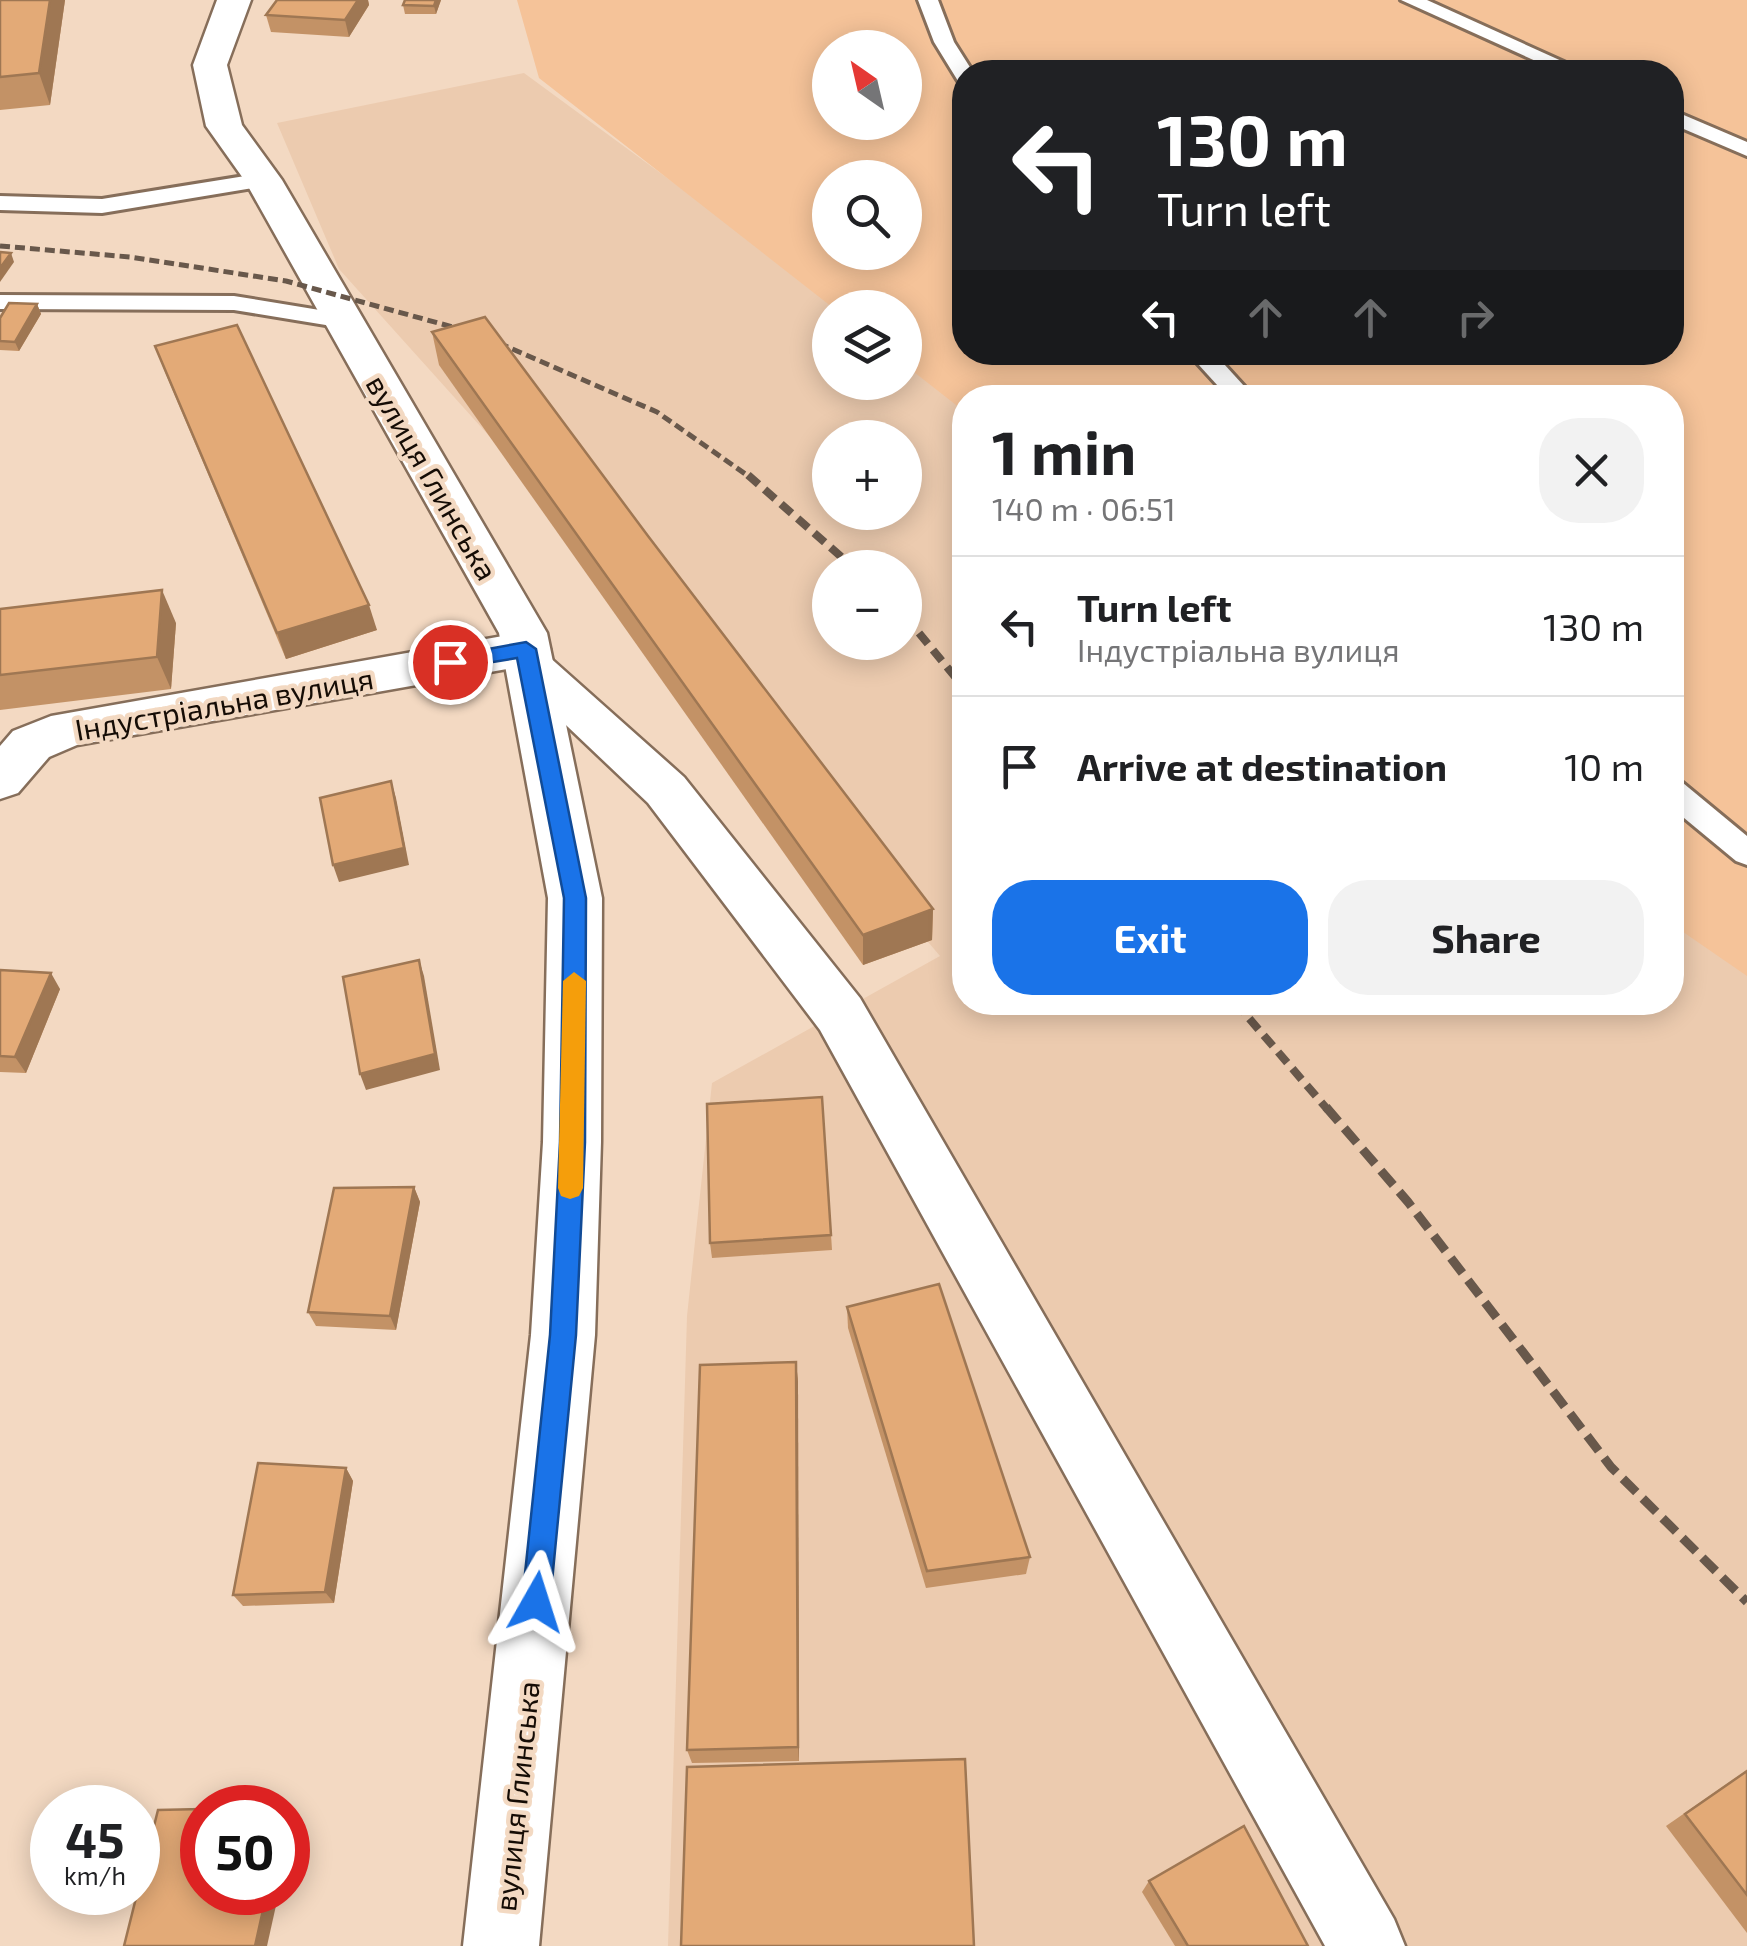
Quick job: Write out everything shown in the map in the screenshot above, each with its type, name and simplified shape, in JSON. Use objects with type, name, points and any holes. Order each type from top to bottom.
[{"type":"main road","name":"вулиця Глинська","points":[[234,0],[210,65],[224,126],[263,180],[522,633],[575,898],[572,1142],[563,1335],[501,1946]]},
{"type":"main road","name":"Індустріальна вулиця","points":[[0,780],[31,744],[68,729],[527,657]]},
{"type":"main road","points":[[527,657],[666,790],[840,1014],[1115,1507],[1368,1946]]},
{"type":"lane","points":[[928,0],[955,60]]},
{"type":"lane","points":[[1411,0],[1548,60]]},
{"type":"lane","points":[[1684,121],[1747,150]]},
{"type":"lane","points":[[0,203],[102,206],[263,180]]},
{"type":"lane","points":[[0,302],[234,303],[344,321]]},
{"type":"lane","points":[[1211,365],[1231,385]]},
{"type":"lane","points":[[1684,802],[1747,853]]},
{"type":"shaded area","points":[[517,0],[1747,0],[1747,976],[1684,933],[1684,385],[952,385],[952,402],[922,378],[922,290],[812,291],[539,78]]},
{"type":"shaded area","points":[[524,73],[820,290],[812,290],[812,400],[922,400],[922,366],[952,388],[952,1015],[1684,1015],[1684,926],[1747,972],[1747,1946],[668,1946],[687,1316],[712,1083],[940,956],[667,634],[339,269],[277,123]]},
{"type":"building","points":[[0,0],[50,0],[39,73],[0,77]]},
{"type":"building","points":[[277,0],[358,0],[345,20],[266,15]]},
{"type":"building","points":[[405,0],[436,0],[434,6],[403,5]]},
{"type":"building","points":[[0,252],[11,253],[0,268]]},
{"type":"building","points":[[9,303],[37,304],[15,342],[0,341],[0,318]]},
{"type":"building","points":[[485,317],[933,909],[863,935],[432,332]]},
{"type":"building","points":[[237,325],[369,605],[277,633],[155,346]]},
{"type":"building","points":[[162,590],[157,657],[0,675],[0,609]]},
{"type":"building","points":[[391,781],[404,848],[333,865],[320,798]]},
{"type":"building","points":[[419,960],[435,1054],[360,1074],[343,977]]},
{"type":"building","points":[[0,970],[51,973],[15,1057],[0,1056]]},
{"type":"building","points":[[822,1097],[831,1235],[710,1243],[707,1104]]},
{"type":"building","points":[[414,1187],[390,1316],[308,1312],[334,1188]]},
{"type":"building","points":[[939,1284],[1030,1557],[927,1571],[847,1307]]},
{"type":"building","points":[[796,1362],[798,1747],[687,1750],[700,1365]]},
{"type":"building","points":[[258,1463],[346,1468],[325,1592],[233,1595]]},
{"type":"building","points":[[965,1759],[974,1946],[681,1946],[687,1767]]},
{"type":"building","points":[[1747,1771],[1747,1895],[1685,1814]]},
{"type":"building","points":[[160,1810],[180,1810],[180,1915],[262,1915],[255,1946],[124,1946],[132,1915],[160,1915]]},
{"type":"building","points":[[1244,1826],[1308,1946],[1188,1946],[1149,1881]]},
{"type":"railway","points":[[0,246],[130,257],[286,281],[478,334],[657,412],[751,478]]},
{"type":"railway","points":[[748,475],[833,550]]},
{"type":"railway","points":[[922,637],[952,673]]},
{"type":"railway","points":[[1246,1015],[1328,1110]]},
{"type":"railway","points":[[1326,1107],[1408,1202],[1611,1467],[1747,1602]]},
{"type":"slow traffic","points":[[570,1188],[574,981]]},
{"type":"route","points":[[450,662],[526,649],[575,898],[572,1142],[563,1335],[536,1602]]}]
